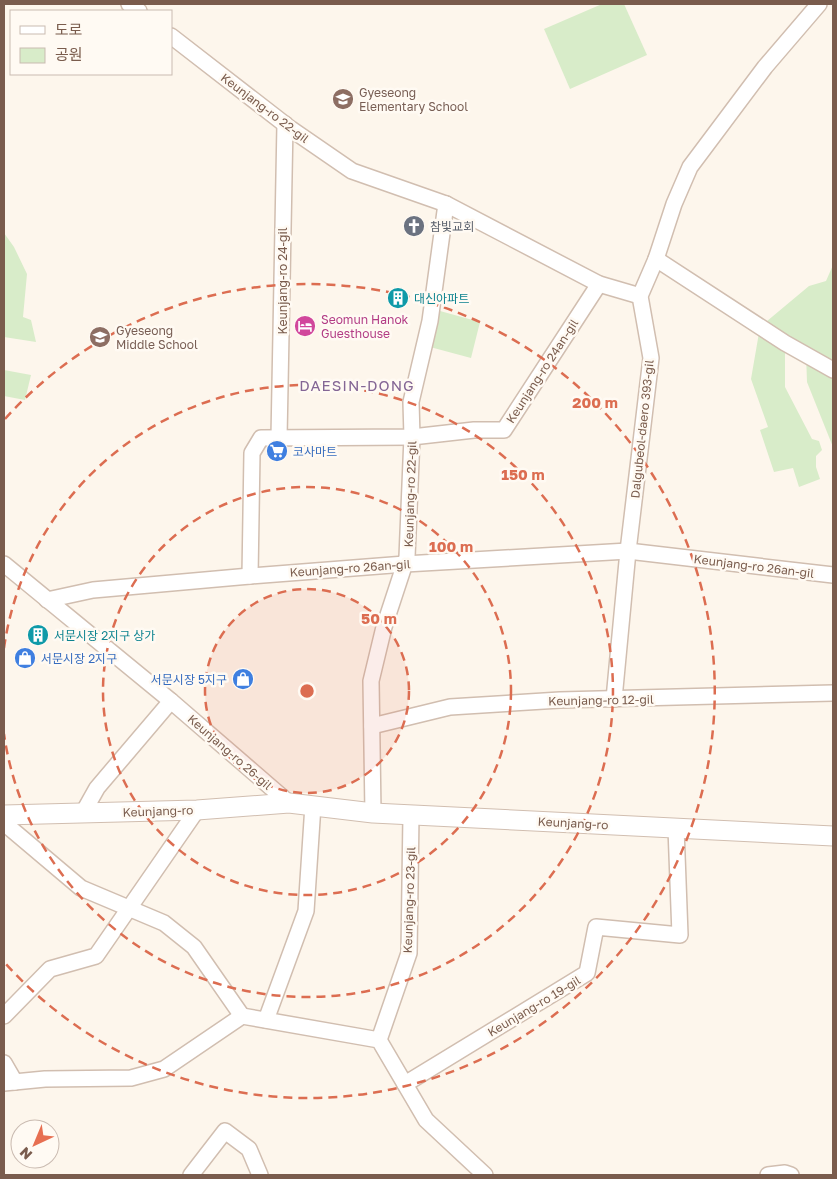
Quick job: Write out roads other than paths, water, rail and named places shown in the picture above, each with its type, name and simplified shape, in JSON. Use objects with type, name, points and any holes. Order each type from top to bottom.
[{"type":"street","points":[[640,296],[656,259],[674,204],[690,167],[765,67],[819,4]]},
{"type":"street","name":"Keunjang-ro 22-gil","points":[[172,37],[285,124],[352,171],[446,204],[599,284],[640,296]]},
{"type":"street","name":"Keunjang-ro 24-gil","points":[[279,438],[285,124]]},
{"type":"street","name":"Keunjang-ro 22-gil","points":[[373,813],[371,681],[384,627],[407,557],[412,437],[411,402],[430,321],[446,204]]},
{"type":"street","points":[[656,259],[785,343],[833,370]]},
{"type":"street","name":"Keunjang-ro 24an-gil","points":[[250,576],[252,453],[262,438],[412,437],[474,430],[504,430],[599,284]]},
{"type":"street","name":"Dalgubeol-daero 393-gil","points":[[614,699],[628,551],[651,358],[640,296]]},
{"type":"street","name":"Keunjang-ro 26an-gil","points":[[47,600],[93,590],[250,576],[405,564],[628,551],[833,575]]},
{"type":"street","name":"Keunjang-ro 26-gil","points":[[4,564],[290,803]]},
{"type":"street","name":"Keunjang-ro 12-gil","points":[[372,726],[450,707],[560,700],[833,693]]},
{"type":"street","points":[[83,813],[97,788],[170,701]]},
{"type":"street","name":"Keunjang-ro","points":[[4,815],[197,810],[290,803],[373,813],[833,836]]},
{"type":"street","points":[[266,1020],[306,911],[313,805]]},
{"type":"street","points":[[4,1016],[50,969],[96,956],[197,810]]},
{"type":"street","name":"Keunjang-ro 23-gil","points":[[379,1040],[410,953],[411,815]]},
{"type":"street","points":[[4,823],[81,888],[164,924],[194,947],[242,1016]]},
{"type":"street","name":"Keunjang-ro 19-gil","points":[[405,1084],[587,973],[596,927],[680,935],[676,828]]},
{"type":"street","points":[[4,1063],[9,1082],[45,1079],[131,1078],[164,1069],[242,1016],[379,1040],[426,1120],[485,1175]]},
{"type":"street","points":[[191,1175],[225,1131],[249,1149],[260,1175]]},
{"type":"street","points":[[768,1175],[785,1173],[791,1175]]},
{"type":"place","name":"Gyeseong Elementary School","points":[[343,99]]},
{"type":"place","name":"참빛교회","points":[[414,226]]},
{"type":"place","name":"대신아파트","points":[[398,298]]},
{"type":"place","name":"Seomun Hanok Guesthouse","points":[[305,326]]},
{"type":"place","name":"Gyeseong Middle School","points":[[100,337]]},
{"type":"place","name":"코사마트","points":[[277,451]]},
{"type":"place","name":"서문시장 2지구 상가","points":[[38,635]]},
{"type":"place","name":"서문시장 2지구","points":[[25,658]]},
{"type":"place","name":"서문시장 5지구","points":[[243,679]]},
{"type":"district","name":"DAESIN-DONG","points":[[357,385]]}]
